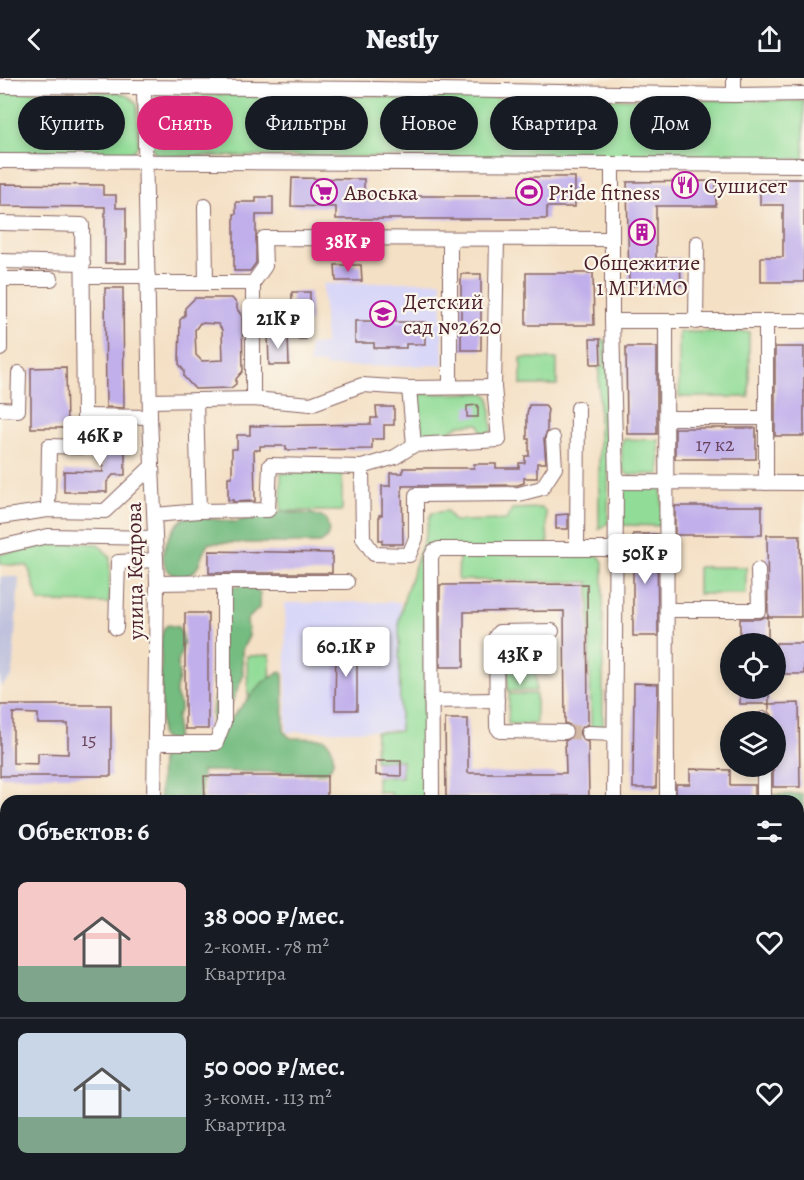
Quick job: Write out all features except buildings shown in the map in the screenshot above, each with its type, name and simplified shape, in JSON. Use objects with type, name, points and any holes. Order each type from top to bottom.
[{"type":"street","points":[[734,78],[734,95]]},
{"type":"street","points":[[0,86],[144,87],[181,83],[377,83],[611,86],[734,95],[804,94]]},
{"type":"street","name":"улица Кедрова","points":[[144,87],[150,417],[157,583],[154,795]]},
{"type":"street","points":[[0,161],[804,165]]},
{"type":"street","points":[[612,165],[612,321],[616,482],[614,795]]},
{"type":"street","points":[[205,206],[206,283]]},
{"type":"street","points":[[0,223],[82,225],[83,447],[50,446],[48,510]]},
{"type":"street","points":[[253,399],[253,283],[264,266],[264,238],[611,239]]},
{"type":"street","points":[[450,238],[450,387]]},
{"type":"street","points":[[155,515],[199,511],[268,510],[270,465],[362,467],[395,457],[414,446],[499,440],[494,387],[497,239]]},
{"type":"street","points":[[696,322],[697,243]]},
{"type":"street","points":[[0,261],[148,279],[253,283]]},
{"type":"street","points":[[0,268],[0,349]]},
{"type":"street","points":[[0,279],[51,279]]},
{"type":"street","points":[[612,321],[804,321]]},
{"type":"street","points":[[666,322],[667,795]]},
{"type":"street","points":[[766,322],[766,483]]},
{"type":"street","points":[[0,409],[18,410],[19,373]]},
{"type":"street","points":[[150,401],[253,399],[311,404],[362,385],[409,388],[494,387]]},
{"type":"street","points":[[409,388],[414,446]]},
{"type":"street","points":[[196,400],[199,511]]},
{"type":"street","points":[[578,408],[578,548]]},
{"type":"street","points":[[84,416],[150,417]]},
{"type":"street","points":[[667,418],[766,418]]},
{"type":"street","points":[[362,467],[363,537],[374,554],[409,555],[416,538],[416,495],[519,494],[542,488],[555,468],[553,438]]},
{"type":"street","points":[[0,518],[48,510],[105,511],[153,466]]},
{"type":"street","points":[[616,482],[804,483]]},
{"type":"street","points":[[0,547],[48,536],[155,538]]},
{"type":"street","points":[[432,795],[430,557],[434,551],[439,549],[615,549]]},
{"type":"street","points":[[116,628],[118,562],[156,560]]},
{"type":"street","points":[[667,610],[759,610],[758,570]]},
{"type":"street","points":[[155,743],[216,742],[224,722],[224,582]]},
{"type":"street","points":[[157,583],[347,582]]},
{"type":"street","points":[[552,631],[499,632],[496,636],[496,727],[500,731],[565,732]]},
{"type":"street","points":[[431,701],[497,700]]},
{"type":"street","points":[[588,733],[614,734]]},
{"type":"street","points":[[764,777],[764,795]]},
{"type":"shaded area","name":"Детский сад №2620","points":[[441,281],[443,365],[325,367],[325,364],[309,365],[309,345],[325,344],[323,284]]},
{"type":"shaded area","points":[[0,577],[19,577],[12,677],[0,687]]},
{"type":"shaded area","points":[[400,602],[402,730],[287,732],[285,603]]},
{"type":"green space","points":[[0,91],[114,92],[124,95],[133,99],[137,105],[137,146],[127,155],[0,155]]},
{"type":"green space","points":[[157,94],[342,96],[245,96],[245,150],[368,150],[368,96],[380,96],[380,150],[478,150],[478,97],[490,98],[490,150],[618,150],[618,99],[630,99],[630,150],[711,150],[711,100],[804,101],[804,159],[157,156],[153,150],[233,150],[233,96],[156,96]]},
{"type":"green space","points":[[679,332],[749,332],[749,397],[679,397]]},
{"type":"green space","points":[[602,339],[610,343],[608,523],[599,529],[599,367],[603,367]]},
{"type":"green space","points":[[521,358],[557,359],[557,385],[521,385]]},
{"type":"green space","points":[[485,393],[490,398],[492,431],[489,434],[482,434],[479,424],[460,425],[435,440],[418,440],[415,397],[423,394]]},
{"type":"green space","points":[[624,439],[659,440],[660,474],[628,475],[623,468],[622,460],[622,441]]},
{"type":"green space","points":[[281,473],[342,473],[342,511],[281,511]]},
{"type":"green space","points":[[628,486],[661,486],[664,526],[621,525],[621,498],[624,489]]},
{"type":"green space","points":[[542,508],[546,512],[548,545],[425,555],[425,795],[391,795],[391,792],[377,792],[377,777],[402,777],[402,760],[375,760],[376,732],[400,731],[399,620],[430,516],[432,513],[447,511],[454,521],[506,520],[512,509]]},
{"type":"green space","points":[[273,510],[312,514],[325,518],[329,529],[328,535],[320,543],[209,543],[199,565],[192,573],[177,578],[166,568],[164,554],[168,539],[187,516],[236,522]]},
{"type":"green space","points":[[50,543],[98,544],[110,557],[109,603],[39,602],[28,566],[0,564],[0,554]]},
{"type":"green space","points":[[595,554],[603,562],[603,729],[591,729],[589,582],[458,580],[459,555]]},
{"type":"green space","points":[[698,567],[746,567],[746,594],[698,594]]},
{"type":"green space","points":[[252,585],[260,593],[259,608],[247,620],[249,636],[242,650],[243,676],[230,707],[218,724],[213,723],[214,698],[220,692],[220,687],[213,683],[213,659],[229,587]]},
{"type":"green space","points":[[168,625],[178,627],[183,637],[176,688],[180,712],[177,719],[177,736],[174,740],[164,739],[161,735],[161,637],[164,628]]},
{"type":"green space","points":[[536,642],[536,691],[508,691],[508,643]]},
{"type":"green space","points":[[270,655],[271,695],[248,696],[247,656]]},
{"type":"green space","points":[[282,672],[284,731],[291,738],[325,739],[333,752],[333,761],[329,770],[325,773],[202,771],[201,795],[160,795],[161,750],[203,740],[228,722],[263,682]]},
{"type":"green space","points":[[509,694],[536,694],[536,724],[508,724]]},
{"type":"tunnel","points":[[565,732],[588,733]]},
{"type":"place","name":"Сушисет","points":[[685,185]]},
{"type":"place","name":"Авоська","points":[[324,192]]},
{"type":"place","name":"Pride fitness","points":[[529,192]]},
{"type":"place","name":"Общежитие 1 МГИМО","points":[[642,232]]},
{"type":"place","name":"Детский сад №2620","points":[[383,314]]}]
